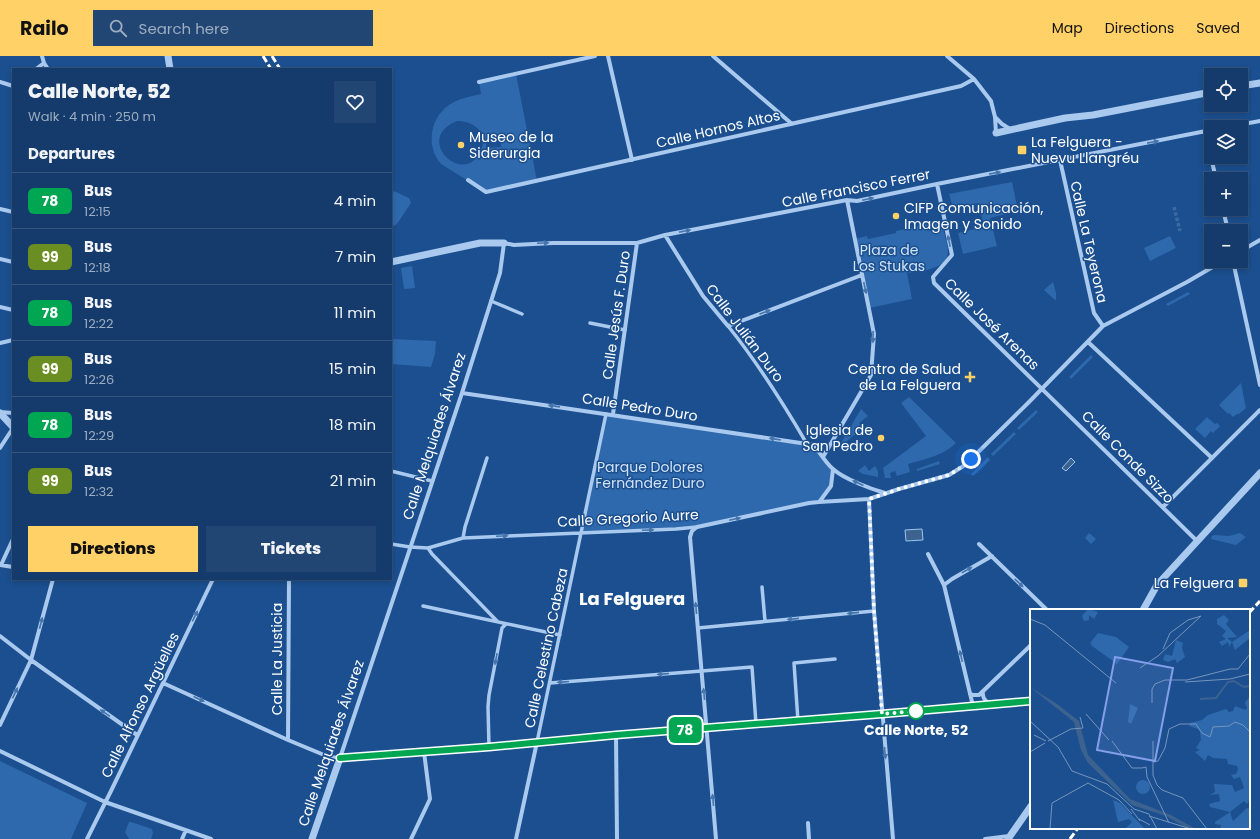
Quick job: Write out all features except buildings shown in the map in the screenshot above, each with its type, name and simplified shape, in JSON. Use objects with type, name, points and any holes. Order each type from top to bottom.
[{"type":"street","points":[[42,56],[47,68]]},
{"type":"street","points":[[168,56],[170,68]]},
{"type":"street","points":[[479,82],[595,56]]},
{"type":"street","points":[[608,56],[632,160]]},
{"type":"street","points":[[713,56],[792,124]]},
{"type":"street","points":[[947,56],[974,78],[991,101],[996,117],[1002,124],[1010,129]]},
{"type":"street","points":[[37,68],[44,63]]},
{"type":"street","name":"Calle Hornos Altos","points":[[468,180],[486,192],[961,86],[974,78]]},
{"type":"street","points":[[0,82],[12,86]]},
{"type":"street","points":[[1248,85],[1260,83]]},
{"type":"street","points":[[996,117],[996,133],[1065,118],[1093,115],[1204,93]]},
{"type":"street","points":[[1248,123],[1260,121]]},
{"type":"street","name":"Calle Francisco Ferrer","points":[[504,244],[637,242],[665,235],[847,200],[857,201],[1204,132]]},
{"type":"street","name":"Calle La Teyerona","points":[[1060,160],[1094,313],[1103,326]]},
{"type":"street","name":"Calle José Arenas","points":[[937,184],[952,255],[933,277],[934,283],[1043,389]]},
{"type":"street","points":[[847,200],[874,334],[871,375],[823,457],[833,469],[861,484],[885,493]]},
{"type":"street","points":[[0,209],[12,212]]},
{"type":"street","name":"Calle Julián Duro","points":[[665,235],[703,296],[760,367],[807,444]]},
{"type":"street","points":[[1248,247],[1260,240]]},
{"type":"street","name":"Calle Jesús F. Duro","points":[[613,414],[637,242]]},
{"type":"street","points":[[392,262],[480,244],[504,244]]},
{"type":"street","name":"Calle Melquiades Álvarez","points":[[312,839],[462,393],[500,273],[504,244]]},
{"type":"street","points":[[0,259],[12,262]]},
{"type":"street","name":"Calle Gregorio Aurre","points":[[392,544],[428,548],[463,538],[697,527],[819,502],[869,499],[949,475],[965,465],[1043,389],[1103,326],[1211,268]]},
{"type":"street","points":[[1235,268],[1260,385]]},
{"type":"street","points":[[728,326],[862,275]]},
{"type":"street","points":[[491,301],[522,314]]},
{"type":"street","points":[[0,307],[12,310]]},
{"type":"street","points":[[590,324],[625,330]]},
{"type":"street","points":[[0,343],[12,340]]},
{"type":"street","points":[[1088,342],[1212,458]]},
{"type":"street","name":"Calle Conde Sizzo","points":[[1043,389],[1197,540]]},
{"type":"street","name":"Calle Pedro Duro","points":[[462,393],[613,414],[814,445],[823,457]]},
{"type":"street","points":[[1163,507],[1260,410]]},
{"type":"street","points":[[0,412],[12,413]]},
{"type":"street","points":[[0,412],[12,426]]},
{"type":"street","name":"Calle Celestino Cabeza","points":[[516,839],[606,414]]},
{"type":"street","points":[[0,448],[12,429]]},
{"type":"street","points":[[463,538],[465,527],[487,458]]},
{"type":"street","points":[[819,502],[831,486],[833,469]]},
{"type":"street","points":[[392,471],[432,481]]},
{"type":"street","points":[[1144,609],[1157,585],[1260,473]]},
{"type":"street","points":[[869,499],[874,611],[893,839]]},
{"type":"street","points":[[697,527],[692,531],[690,537],[716,839]]},
{"type":"street","points":[[12,541],[0,565],[12,567]]},
{"type":"street","points":[[979,544],[1046,609]]},
{"type":"street","points":[[428,548],[432,554],[498,622]]},
{"type":"street","points":[[928,554],[944,585],[973,706]]},
{"type":"street","points":[[944,585],[992,556]]},
{"type":"street","points":[[0,725],[31,660],[53,580]]},
{"type":"street","name":"Calle Alfonso Argüelles","points":[[87,839],[213,580]]},
{"type":"street","name":"Calle La Justicia","points":[[288,740],[289,580]]},
{"type":"street","points":[[762,587],[765,621]]},
{"type":"street","points":[[423,606],[560,635]]},
{"type":"street","points":[[698,628],[874,611]]},
{"type":"street","points":[[489,747],[489,695],[502,628],[507,624]]},
{"type":"street","points":[[0,636],[137,736]]},
{"type":"street","points":[[970,694],[973,696],[979,695],[1030,646]]},
{"type":"street","points":[[798,721],[794,663],[835,659]]},
{"type":"street","points":[[550,683],[752,667],[756,724]]},
{"type":"street","points":[[163,683],[288,740],[329,757],[340,758],[489,747],[616,735],[1030,701]]},
{"type":"street","points":[[983,691],[982,696],[990,705]]},
{"type":"street","points":[[616,735],[617,839]]},
{"type":"street","points":[[0,751],[105,802],[211,839]]},
{"type":"street","points":[[411,839],[430,800],[424,752]]},
{"type":"street","points":[[985,839],[1009,837],[1030,807]]},
{"type":"street","points":[[808,823],[810,839]]},
{"type":"street","points":[[182,839],[186,830]]},
{"type":"green space","name":"Museo de la Siderurgia","points":[[516,74],[537,181],[486,192],[441,164],[436,156],[432,139],[432,130],[435,121],[446,107],[454,102],[481,94],[479,82]],"holes":[[[457,121],[474,125],[481,133],[483,138],[481,150],[474,161],[464,164],[455,163],[446,157],[441,148],[440,139],[444,129]],[[501,135],[501,147],[486,148],[486,136]]]},
{"type":"green space","points":[[1012,182],[1018,211],[990,218],[997,246],[963,254],[958,233],[984,227],[979,203],[953,208],[949,194]]},
{"type":"green space","points":[[394,191],[409,198],[411,203],[397,224],[392,226],[392,194]]},
{"type":"green space","name":"Plaza de Los Stukas","points":[[941,221],[948,252],[943,263],[925,270],[907,273],[912,299],[869,308],[855,239],[867,236],[868,239]]},
{"type":"green space","points":[[1170,236],[1176,248],[1150,261],[1144,248]]},
{"type":"green space","points":[[412,266],[415,288],[404,289],[401,268]]},
{"type":"green space","points":[[1053,282],[1056,293],[1056,300],[1044,290]]},
{"type":"green space","points":[[1188,292],[1190,294],[1168,306],[1166,304]]},
{"type":"green space","points":[[392,339],[436,341],[435,354],[431,367],[392,364]]},
{"type":"green space","points":[[1091,355],[1093,357],[1071,379],[1069,377]]},
{"type":"green space","points":[[1241,383],[1246,408],[1233,417],[1219,405]]},
{"type":"green space","points":[[909,397],[956,443],[940,454],[908,464],[910,472],[897,476],[895,471],[890,473],[891,478],[885,478],[883,468],[926,436],[901,403]]},
{"type":"green space","points":[[861,409],[868,416],[859,423],[863,428],[841,446],[841,443]]},
{"type":"green space","points":[[1036,410],[1038,412],[1019,430],[1017,428]]},
{"type":"green space","name":"Parque Dolores Fernández Duro","points":[[606,414],[814,445],[833,469],[831,486],[819,502],[697,527],[581,533]]},
{"type":"green space","points":[[1207,417],[1215,424],[1217,423],[1220,426],[1213,433],[1211,431],[1205,438],[1195,429]]},
{"type":"green space","points":[[1014,432],[1016,434],[993,456],[991,454]]},
{"type":"green space","points":[[988,457],[990,460],[973,476],[971,474]]},
{"type":"green space","points":[[939,461],[940,464],[917,471],[917,469]]},
{"type":"green space","points":[[865,465],[869,471],[875,466],[878,471],[878,477],[863,474],[858,471]]},
{"type":"green space","points":[[1089,533],[1096,539],[1091,544],[1085,538]]},
{"type":"green space","points":[[1240,533],[1246,537],[1236,545],[1211,539],[1214,535],[1229,536]]},
{"type":"green space","points":[[0,761],[87,803],[71,839],[0,839]]},
{"type":"green space","points":[[129,822],[152,829],[153,833],[151,839],[129,839],[125,832]]},
{"type":"shaded area","points":[[1071,458],[1075,462],[1066,471],[1062,468]]},
{"type":"shaded area","points":[[922,529],[923,540],[906,541],[905,530]]},
{"type":"tunnel","points":[[1174,207],[1180,231]]},
{"type":"railway","points":[[263,56],[270,68]]},
{"type":"railway","points":[[272,56],[279,68]]},
{"type":"railway","points":[[1250,612],[1260,601]]},
{"type":"railway","points":[[1070,839],[1077,829]]},
{"type":"bus line","name":"78","points":[[340,758],[489,747],[616,735],[1030,701]]},
{"type":"place","name":"Museo de la Siderurgia","points":[[461,145]]},
{"type":"place","name":"La Felguera - Nuevu Llangréu","points":[[1022,150]]},
{"type":"place","name":"CIFP Comunicación, Imagen y Sonido","points":[[896,216]]},
{"type":"place","name":"Centro de Salud de La Felguera","points":[[970,377]]},
{"type":"place","name":"Iglesia de San Pedro","points":[[881,438]]},
{"type":"place","name":"La Felguera","points":[[1243,583]]},
{"type":"place","name":"Calle Norte, 52","points":[[916,711]]},
{"type":"district","name":"La Felguera","points":[[632,598]]},
{"type":"route","points":[[916,711],[882,714],[874,611],[869,499],[949,475],[965,465],[971,459]]}]
